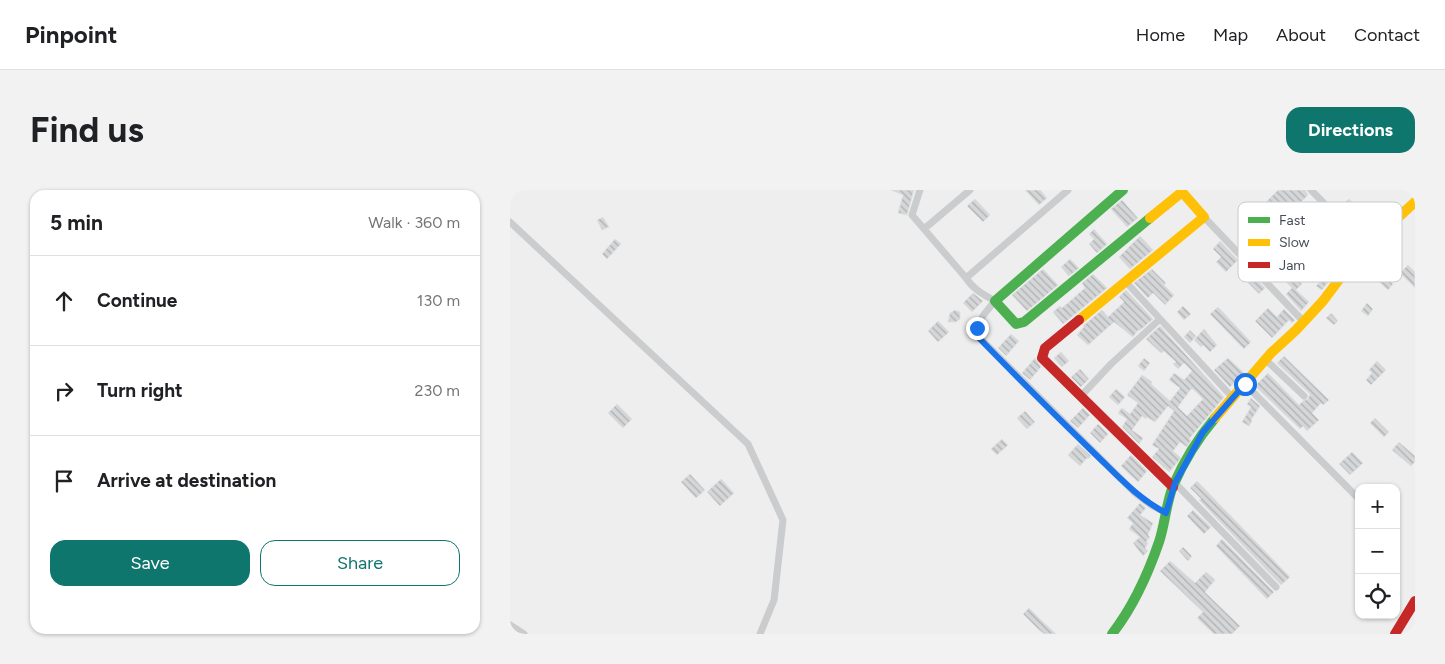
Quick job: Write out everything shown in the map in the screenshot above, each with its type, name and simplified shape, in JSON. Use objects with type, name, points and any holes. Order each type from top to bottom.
[{"type":"street","points":[[920,190],[912,215],[970,284],[994,301],[1016,324],[1024,322],[1183,191],[1204,217],[1238,253]]},
{"type":"street","points":[[924,229],[970,190]]},
{"type":"street","points":[[966,278],[1068,190]]},
{"type":"street","points":[[1123,190],[994,301],[977,328],[978,337],[1135,493],[1150,505],[1166,513]]},
{"type":"street","points":[[1311,190],[1323,202]]},
{"type":"street","points":[[1402,214],[1415,202]]},
{"type":"street","points":[[1204,217],[1044,348],[1042,358],[1174,485],[1276,587]]},
{"type":"street","points":[[510,222],[748,444],[783,520],[774,600],[760,634]]},
{"type":"street","points":[[1126,282],[1233,398]]},
{"type":"street","points":[[1266,282],[1304,322]]},
{"type":"street","points":[[1112,634],[1140,589],[1159,542],[1174,485],[1203,432],[1266,360],[1323,301],[1337,282]]},
{"type":"street","points":[[1081,396],[1111,364],[1160,319]]},
{"type":"street","points":[[1266,360],[1304,396]]},
{"type":"street","points":[[1245,384],[1355,495]]},
{"type":"street","points":[[1395,634],[1415,601]]},
{"type":"street","points":[[510,625],[524,634]]},
{"type":"building","points":[[891,190],[914,190],[907,215],[898,213],[903,195]]},
{"type":"building","points":[[1025,190],[1040,190],[1047,198],[1039,205]]},
{"type":"building","points":[[1278,190],[1305,190],[1308,195],[1301,202],[1266,202]]},
{"type":"building","points":[[975,199],[990,215],[983,222],[967,206]]},
{"type":"building","points":[[1122,200],[1138,218],[1127,227],[1111,209]]},
{"type":"building","points":[[603,217],[609,227],[602,230],[597,220]]},
{"type":"building","points":[[1094,229],[1107,244],[1097,253],[1089,244],[1094,239],[1089,234]]},
{"type":"building","points":[[1140,236],[1153,250],[1130,269],[1119,257]]},
{"type":"building","points":[[615,239],[621,244],[607,259],[602,254]]},
{"type":"building","points":[[1220,241],[1238,260],[1226,272],[1216,262],[1221,257],[1213,249]]},
{"type":"building","points":[[1070,259],[1079,268],[1069,276],[1061,267]]},
{"type":"building","points":[[1408,265],[1415,272],[1415,288],[1402,275],[1402,271]]},
{"type":"building","points":[[1043,269],[1058,285],[1027,311],[1012,295]]},
{"type":"building","points":[[1152,269],[1166,283],[1164,285],[1174,295],[1165,305],[1153,293],[1148,298],[1134,283]]},
{"type":"building","points":[[1093,274],[1107,288],[1063,324],[1053,312],[1060,306],[1062,308],[1085,288],[1082,283]]},
{"type":"building","points":[[1259,282],[1265,288],[1259,294],[1248,283]]},
{"type":"building","points":[[1286,282],[1300,282],[1302,284],[1296,290],[1309,302],[1301,311],[1286,294],[1292,288]]},
{"type":"building","points":[[1320,282],[1328,282],[1322,290],[1316,286]]},
{"type":"building","points":[[1379,282],[1391,282],[1393,284],[1388,290]]},
{"type":"building","points":[[1126,290],[1153,319],[1138,330],[1133,337],[1114,322],[1088,345],[1077,335],[1083,326],[1102,310],[1108,317],[1124,302],[1119,297]]},
{"type":"building","points":[[973,293],[983,301],[972,312],[963,303]]},
{"type":"building","points":[[1367,303],[1373,309],[1368,316],[1361,311]]},
{"type":"building","points":[[1183,306],[1191,314],[1184,320],[1177,312]]},
{"type":"building","points":[[1218,307],[1251,342],[1244,349],[1210,314]]},
{"type":"building","points":[[1268,308],[1277,317],[1284,309],[1295,320],[1292,323],[1289,320],[1272,338],[1255,321]]},
{"type":"building","points":[[955,310],[960,312],[960,319],[956,322],[948,322],[950,313]]},
{"type":"building","points":[[1331,313],[1338,321],[1334,325],[1326,318]]},
{"type":"building","points":[[938,321],[949,332],[938,342],[928,331]]},
{"type":"building","points":[[1160,326],[1224,397],[1189,439],[1191,440],[1187,447],[1180,442],[1173,451],[1181,458],[1169,472],[1152,457],[1159,449],[1152,445],[1174,411],[1168,406],[1155,422],[1142,416],[1132,430],[1143,438],[1139,444],[1122,427],[1127,419],[1118,413],[1122,408],[1130,414],[1138,403],[1127,395],[1142,375],[1152,382],[1151,384],[1170,401],[1180,388],[1169,380],[1174,373],[1184,380],[1192,371],[1184,363],[1178,369],[1173,364],[1176,362],[1164,351],[1161,353],[1146,339]],"holes":[[[1191,389],[1203,399],[1187,416],[1178,407]]]},
{"type":"building","points":[[1204,329],[1217,345],[1210,352],[1194,340]]},
{"type":"building","points":[[1190,330],[1196,336],[1190,343],[1184,337]]},
{"type":"building","points":[[1011,334],[1019,341],[1006,356],[998,348]]},
{"type":"building","points":[[1061,352],[1069,361],[1062,367],[1054,358]]},
{"type":"building","points":[[1284,356],[1329,400],[1323,405],[1321,403],[1312,413],[1319,420],[1307,431],[1303,426],[1300,429],[1255,386],[1268,373],[1299,405],[1308,399],[1310,394],[1277,363]]},
{"type":"building","points":[[1035,358],[1041,367],[1030,380],[1022,373]]},
{"type":"building","points":[[1144,358],[1150,363],[1144,371],[1138,366]]},
{"type":"building","points":[[1228,358],[1244,373],[1230,387],[1214,370]]},
{"type":"building","points":[[1377,361],[1386,370],[1371,385],[1366,380],[1372,373],[1369,370]]},
{"type":"building","points":[[1080,369],[1089,379],[1081,387],[1071,377]]},
{"type":"building","points":[[1116,389],[1125,397],[1118,405],[1109,397]]},
{"type":"building","points":[[1251,398],[1260,406],[1249,426],[1242,422],[1251,407],[1247,404]]},
{"type":"building","points":[[617,404],[632,419],[623,428],[608,413]]},
{"type":"building","points":[[1083,408],[1090,415],[1078,428],[1070,421]]},
{"type":"building","points":[[1025,411],[1035,422],[1027,429],[1017,418]]},
{"type":"building","points":[[1375,418],[1389,432],[1384,437],[1370,423]]},
{"type":"building","points":[[1098,424],[1108,434],[1100,443],[1090,433]]},
{"type":"building","points":[[1002,439],[1008,445],[997,455],[991,449]]},
{"type":"building","points":[[1399,442],[1415,456],[1415,462],[1411,466],[1392,450]]},
{"type":"building","points":[[1078,444],[1091,456],[1080,466],[1068,455]]},
{"type":"building","points":[[1352,452],[1363,463],[1350,475],[1339,464]]},
{"type":"building","points":[[1131,455],[1147,471],[1138,482],[1121,466]]},
{"type":"building","points":[[690,474],[705,490],[696,498],[681,482]]},
{"type":"building","points":[[721,479],[734,493],[720,506],[707,492]]},
{"type":"building","points":[[1197,481],[1290,577],[1281,585],[1199,500],[1201,499],[1190,488]]},
{"type":"building","points":[[1140,503],[1146,508],[1140,515],[1153,523],[1148,535],[1150,537],[1146,542],[1148,543],[1145,548],[1148,551],[1143,556],[1133,543],[1140,537],[1129,529],[1133,523],[1127,518]]},
{"type":"building","points":[[1193,510],[1211,527],[1204,534],[1187,516]]},
{"type":"building","points":[[1222,539],[1274,592],[1267,599],[1216,546]]},
{"type":"building","points":[[1183,547],[1192,556],[1188,561],[1179,551]]},
{"type":"building","points":[[1170,561],[1195,583],[1206,572],[1215,580],[1205,592],[1240,626],[1232,634],[1214,634],[1197,618],[1203,612],[1160,571]]},
{"type":"building","points":[[1029,608],[1056,634],[1044,634],[1038,629],[1023,614]]},
{"type":"traffic: fast","points":[[1123,190],[995,301],[1016,324],[1024,322],[1150,218]]},
{"type":"traffic: fast","points":[[1112,634],[1133,601],[1150,566],[1159,542],[1167,507],[1177,477],[1186,459],[1215,418]]},
{"type":"traffic: slow","points":[[1079,320],[1204,217],[1182,192],[1150,218]]},
{"type":"traffic: slow","points":[[1402,214],[1415,202]]},
{"type":"traffic: slow","points":[[1215,418],[1271,353],[1323,301],[1337,282]]},
{"type":"traffic: jam","points":[[1079,320],[1045,348],[1042,358],[1173,487]]},
{"type":"traffic: jam","points":[[1395,634],[1415,601]]},
{"type":"route","points":[[977,328],[978,337],[1061,421],[1135,493],[1150,505],[1166,513],[1173,487],[1203,432],[1245,384]]}]
